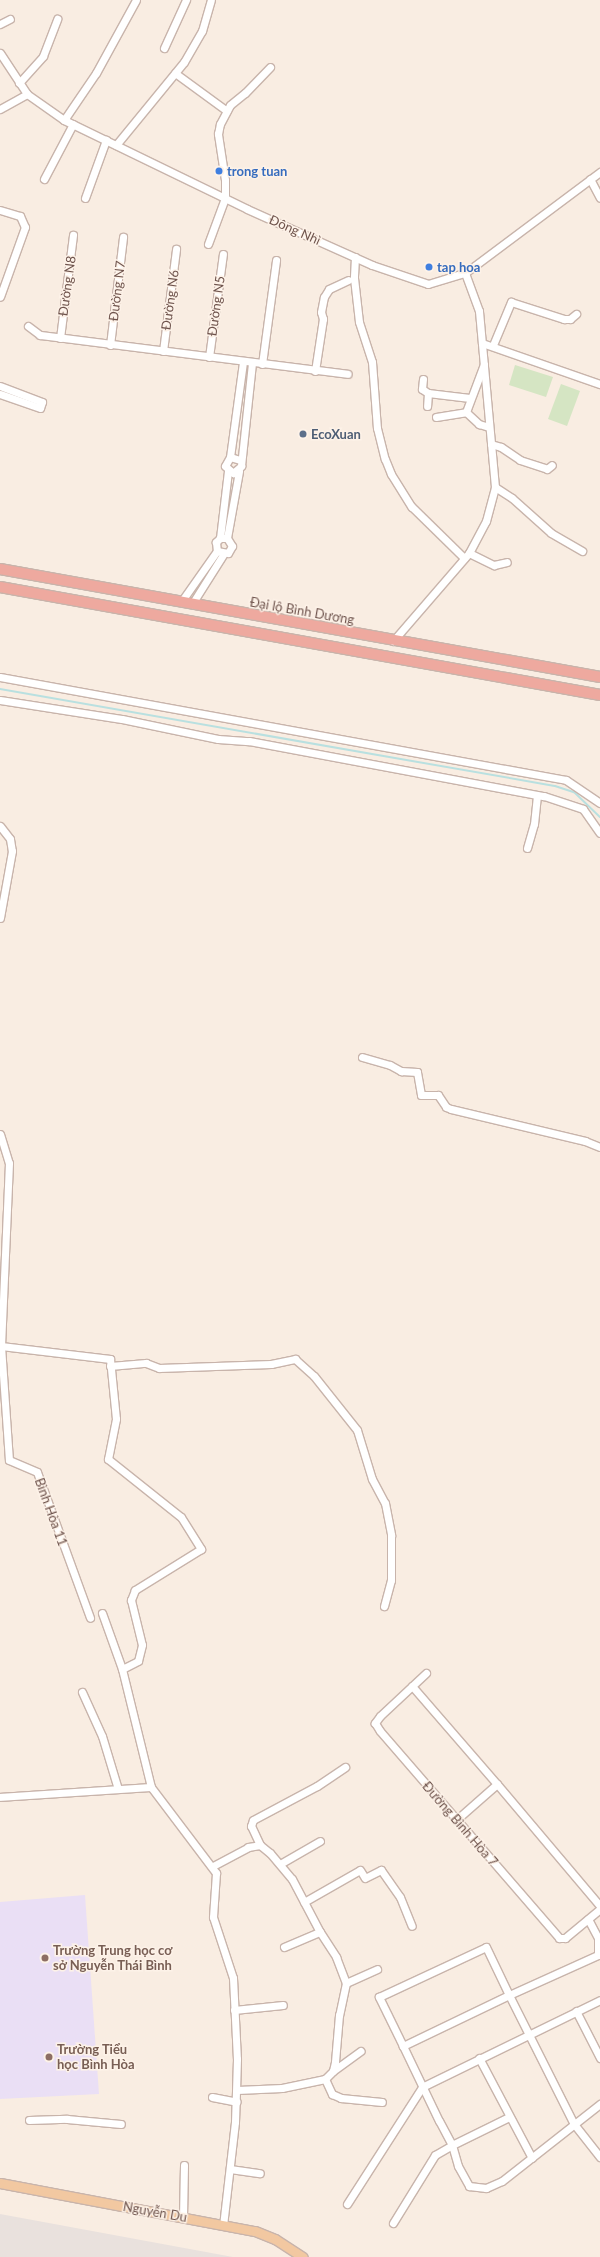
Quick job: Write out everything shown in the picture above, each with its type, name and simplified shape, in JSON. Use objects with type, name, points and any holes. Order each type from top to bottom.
[{"type":"highway","name":"Đại lộ Bình Dương","points":[[0,570],[600,677]]},
{"type":"highway","points":[[0,587],[600,695]]},
{"type":"highway","points":[[178,619],[181,602]]},
{"type":"highway","points":[[189,621],[192,604]]},
{"type":"main road","name":"Nguyễn Du","points":[[0,2183],[255,2231],[275,2240],[304,2257]]},
{"type":"street","points":[[64,120],[96,73],[136,0]]},
{"type":"street","points":[[164,48],[186,0]]},
{"type":"street","points":[[116,145],[184,62],[202,31],[210,0]]},
{"type":"street","points":[[0,24],[10,19]]},
{"type":"street","points":[[18,83],[43,56],[57,19]]},
{"type":"street","name":"Đông Nhì","points":[[1,57],[27,94],[64,120],[225,198],[355,257],[428,284],[465,273],[600,172]]},
{"type":"street","points":[[208,244],[225,198],[225,180],[218,134],[227,111],[270,67]]},
{"type":"street","points":[[175,73],[227,111]]},
{"type":"street","points":[[0,109],[27,94]]},
{"type":"street","points":[[44,179],[73,124]]},
{"type":"street","points":[[85,198],[106,140]]},
{"type":"street","points":[[590,179],[600,198]]},
{"type":"street","points":[[0,210],[20,216],[25,227],[0,297]]},
{"type":"street","name":"Đường N8","points":[[60,338],[73,235]]},
{"type":"street","name":"Đường N7","points":[[110,345],[123,237]]},
{"type":"street","name":"Đường N6","points":[[163,352],[176,248]]},
{"type":"street","name":"Đường N5","points":[[209,357],[223,254]]},
{"type":"street","points":[[355,257],[354,278],[359,322],[372,362],[377,428],[384,459],[391,474],[412,507],[467,556],[494,565],[507,562]]},
{"type":"street","points":[[262,364],[276,260]]},
{"type":"street","points":[[393,641],[443,586],[467,556],[486,521],[494,487],[480,311],[465,273]]},
{"type":"street","points":[[315,371],[324,297],[329,289],[348,280]]},
{"type":"street","points":[[492,346],[511,302],[564,319],[570,319],[576,314]]},
{"type":"street","points":[[28,326],[40,336],[348,374]]},
{"type":"street","points":[[482,343],[600,384]]},
{"type":"street","points":[[220,553],[228,553],[232,546],[224,538],[228,471],[225,466],[230,457],[243,362]]},
{"type":"street","points":[[224,538],[239,471],[252,363]]},
{"type":"street","points":[[466,412],[484,364]]},
{"type":"street","points":[[423,379],[422,389],[428,393],[470,398]]},
{"type":"street","points":[[0,386],[42,402],[40,408],[0,394]]},
{"type":"street","points":[[427,406],[428,393]]},
{"type":"street","points":[[466,412],[479,424],[489,427]]},
{"type":"street","points":[[436,417],[466,412]]},
{"type":"street","points":[[491,444],[501,447],[520,460],[547,469],[552,464]]},
{"type":"street","points":[[230,457],[236,457],[240,460]]},
{"type":"street","points":[[228,471],[239,471]]},
{"type":"street","points":[[494,487],[512,498],[551,533],[582,551]]},
{"type":"street","points":[[192,604],[220,553],[216,542],[224,538]]},
{"type":"street","points":[[181,602],[220,553]]},
{"type":"street","points":[[0,677],[566,780],[600,803]]},
{"type":"street","points":[[0,700],[122,719],[218,739],[249,741],[537,795],[583,809],[600,834]]},
{"type":"street","points":[[528,848],[534,824],[537,795]]},
{"type":"street","points":[[0,826],[10,839],[12,851],[0,918]]},
{"type":"street","points":[[362,1057],[390,1065],[401,1071],[417,1072],[421,1095],[438,1096],[446,1107],[451,1109],[585,1141],[600,1147]]},
{"type":"street","name":"Bình Hòa 11","points":[[0,1134],[9,1163],[0,1346],[9,1460],[36,1472],[90,1618]]},
{"type":"street","points":[[0,1346],[110,1359],[116,1419],[108,1459],[182,1517],[201,1549],[135,1590],[131,1600],[142,1645],[138,1661],[122,1669]]},
{"type":"street","points":[[110,1366],[146,1364],[159,1368],[271,1364],[295,1359],[314,1376],[357,1430],[372,1479],[385,1503],[391,1535],[391,1580],[384,1606]]},
{"type":"street","points":[[102,1612],[122,1669],[151,1787],[213,1866],[216,1873],[213,1917],[230,1967],[234,2010],[237,2090],[223,2225]]},
{"type":"street","name":"Đường Bình Hòa 7","points":[[426,1674],[375,1723],[456,1820],[559,1938],[565,1938],[600,1909]]},
{"type":"street","points":[[412,1686],[600,1906]]},
{"type":"street","points":[[82,1692],[102,1736],[118,1789]]},
{"type":"street","points":[[333,2070],[339,2015],[346,1984],[336,1956],[320,1932],[292,1879],[280,1864],[260,1845],[251,1826],[253,1820],[317,1786],[345,1767]]},
{"type":"street","points":[[456,1820],[497,1784]]},
{"type":"street","points":[[0,1797],[151,1787]]},
{"type":"street","points":[[280,1864],[320,1842]]},
{"type":"street","points":[[213,1866],[248,1847],[260,1845]]},
{"type":"street","points":[[304,1902],[360,1870],[365,1878],[381,1870],[400,1896],[412,1926]]},
{"type":"street","points":[[403,2046],[509,1995],[599,1955],[598,1938],[588,1920]]},
{"type":"street","points":[[284,1947],[320,1932]]},
{"type":"street","points":[[600,2104],[574,2124],[532,2158],[502,2181],[486,2188],[469,2186],[458,2166],[452,2145],[422,2087],[379,1997],[486,1948],[527,2033],[574,2124],[600,2157]]},
{"type":"street","points":[[346,1984],[377,1969]]},
{"type":"street","points":[[348,2204],[422,2087],[527,2033],[600,2000]]},
{"type":"street","points":[[234,2010],[283,2005]]},
{"type":"street","points":[[576,2011],[600,2058]]},
{"type":"street","points":[[237,2090],[282,2088],[325,2079],[333,2070],[361,2051]]},
{"type":"street","points":[[479,2058],[532,2158]]},
{"type":"street","points":[[325,2079],[332,2094],[341,2098],[382,2102]]},
{"type":"street","points":[[212,2097],[236,2102]]},
{"type":"street","points":[[393,2223],[435,2155],[509,2117]]},
{"type":"street","points":[[29,2120],[67,2119],[121,2124]]},
{"type":"street","points":[[183,2218],[184,2165]]},
{"type":"street","points":[[230,2169],[260,2173]]},
{"type":"shaded area","points":[[85,1895],[99,2094],[0,2099],[0,1902]]},
{"type":"shaded area","points":[[0,2214],[233,2257],[0,2257]]},
{"type":"green space","points":[[515,365],[553,377],[546,397],[509,385]]},
{"type":"green space","points":[[561,384],[580,391],[567,426],[548,419]]},
{"type":"waterway","points":[[0,689],[555,786],[574,792],[600,817]]},
{"type":"place","name":"trong tuan","points":[[219,171]]},
{"type":"place","name":"tap hoa","points":[[429,267]]},
{"type":"place","name":"EcoXuan","points":[[303,434]]},
{"type":"place","name":"Trường Trung học cơ sở Nguyễn Thái Bình","points":[[45,1958]]},
{"type":"place","name":"Trường Tiểu học Bình Hòa","points":[[49,2057]]}]
